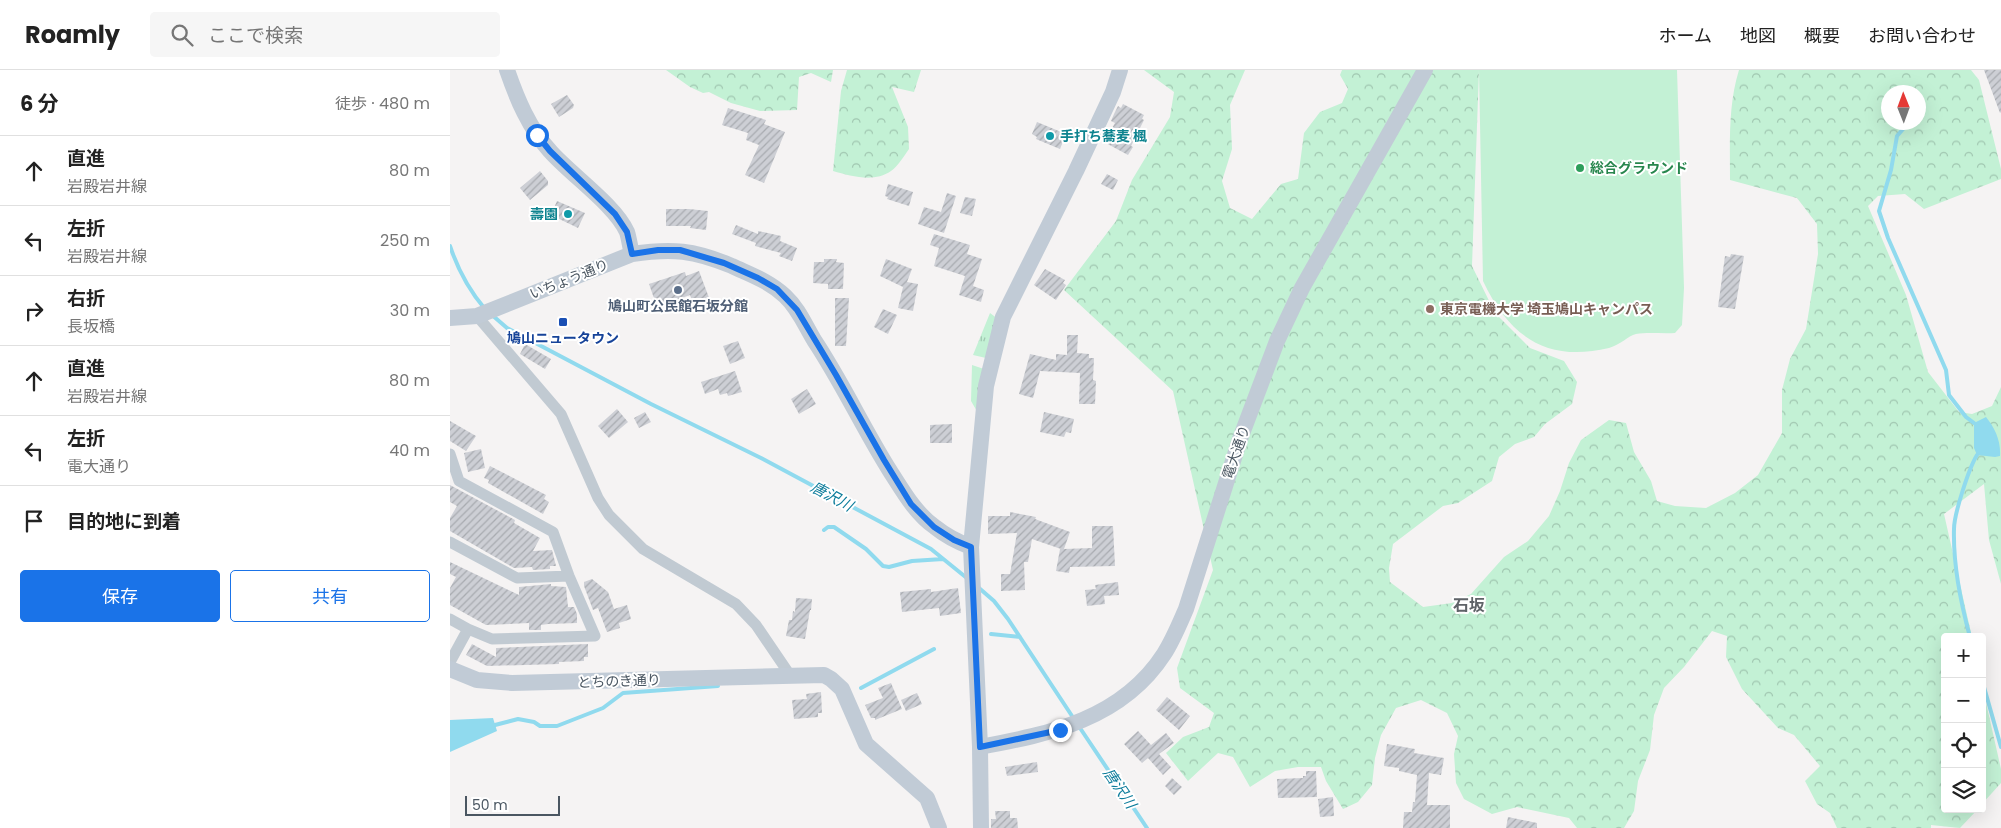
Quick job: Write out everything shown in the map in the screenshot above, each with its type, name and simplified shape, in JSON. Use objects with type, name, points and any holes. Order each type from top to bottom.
[{"type":"street","points":[[507,70],[518,102],[537,135],[550,151],[615,214],[627,232],[632,254]]},
{"type":"street","points":[[981,828],[980,747],[972,554],[986,386],[1003,317],[1076,171],[1113,92],[1120,70]]},
{"type":"street","name":"電大通り","points":[[980,747],[1060,730],[1090,717],[1107,708],[1143,680],[1163,655],[1176,633],[1195,582],[1240,439],[1277,341],[1302,288],[1425,70]]},
{"type":"street","name":"いちょう通り","points":[[477,316],[632,254],[658,250],[680,250],[724,263],[758,278],[777,289],[797,310],[911,504],[934,527],[972,554]]},
{"type":"street","points":[[450,318],[477,316],[561,414],[598,498],[609,515],[644,549],[736,604],[756,626],[790,675]]},
{"type":"street","points":[[450,454],[459,481],[553,532],[596,636],[492,639],[468,630],[450,619]]},
{"type":"street","points":[[450,542],[517,578],[570,576]]},
{"type":"street","points":[[450,662],[468,630]]},
{"type":"street","name":"とちのき通り","points":[[450,669],[477,680],[512,683],[790,675],[824,676],[836,682],[842,688],[866,744],[927,798],[939,828]]},
{"type":"green space","points":[[666,70],[833,70],[831,82],[811,73],[799,77],[797,110],[760,111],[731,103],[709,92],[703,93],[690,87]]},
{"type":"green space","points":[[847,70],[921,70],[914,92],[892,87],[908,127],[909,149],[901,161],[884,175],[870,178],[833,171],[841,91]]},
{"type":"green space","points":[[1144,70],[1245,70],[1230,105],[1232,149],[1222,181],[1230,208],[1252,219],[1281,184],[1298,179],[1304,133],[1320,112],[1342,103],[1348,89],[1340,75],[1342,70],[1479,70],[1472,266],[1495,313],[1530,348],[1564,361],[1577,382],[1572,404],[1545,424],[1534,437],[1515,444],[1499,457],[1492,481],[1458,503],[1443,506],[1393,544],[1389,568],[1390,582],[1423,607],[1452,603],[1471,594],[1504,557],[1528,541],[1549,516],[1569,463],[1581,440],[1609,420],[1626,423],[1634,452],[1651,481],[1657,501],[1675,506],[1706,508],[1735,493],[1758,475],[1782,433],[1782,390],[1790,359],[1806,329],[1818,254],[1817,224],[1797,198],[1730,180],[1731,110],[1739,70],[1971,70],[1979,80],[2001,169],[2001,179],[1924,209],[1905,194],[1878,196],[1868,206],[1906,295],[1928,372],[1959,412],[1972,414],[1992,406],[2001,387],[2001,584],[1989,540],[1984,484],[1944,514],[1971,633],[1941,633],[1941,813],[1974,813],[1960,828],[1931,825],[1931,828],[1837,828],[1830,813],[1817,804],[1805,781],[1820,766],[1794,735],[1778,728],[1742,689],[1726,657],[1727,636],[1712,631],[1684,667],[1664,688],[1654,715],[1650,750],[1638,781],[1634,811],[1624,828],[1577,828],[1569,818],[1517,807],[1492,814],[1464,799],[1456,783],[1454,754],[1458,736],[1447,713],[1421,700],[1396,708],[1381,735],[1375,758],[1372,785],[1358,802],[1343,809],[1326,781],[1321,767],[1298,767],[1275,771],[1250,787],[1233,757],[1218,753],[1188,781],[1166,753],[1183,737],[1209,727],[1214,713],[1180,688],[1177,668],[1213,570],[1173,391],[1064,290],[1116,221],[1132,180],[1170,117],[1174,92]]},
{"type":"green space","name":"総合グラウンド","points":[[1479,70],[1677,70],[1684,288],[1682,325],[1675,333],[1636,334],[1609,348],[1587,352],[1566,352],[1548,348],[1532,341],[1505,317],[1483,281]]},
{"type":"green space","points":[[990,313],[998,319],[986,358],[973,355]]},
{"type":"green space","points":[[972,365],[984,369],[978,413],[971,401]]},
{"type":"green space","points":[[1986,703],[2001,769],[2001,783],[1986,800]]},
{"type":"water","points":[[1986,417],[1997,435],[2000,445],[2000,456],[1977,455],[1974,448],[1974,423]]},
{"type":"water","points":[[493,718],[497,731],[450,752],[450,720]]},
{"type":"building","points":[[1984,70],[2001,70],[2000,113]]},
{"type":"building","points":[[567,95],[574,105],[573,108],[559,117],[551,104]]},
{"type":"building","points":[[1123,104],[1144,115],[1142,119],[1144,120],[1128,155],[1104,142],[1115,123],[1111,121],[1118,106],[1121,108]]},
{"type":"building","points":[[728,108],[766,120],[764,124],[785,132],[764,183],[745,175],[759,145],[746,140],[748,133],[722,125]]},
{"type":"building","name":"手打ち蕎麦 楓","points":[[1037,122],[1066,134],[1060,149],[1036,139],[1037,137],[1032,134]]},
{"type":"building","points":[[540,171],[548,181],[548,185],[530,200],[520,188]]},
{"type":"building","points":[[1107,174],[1118,180],[1113,190],[1101,184]]},
{"type":"building","points":[[888,184],[913,192],[909,206],[887,199],[888,197],[885,196]]},
{"type":"building","points":[[947,193],[956,196],[944,233],[918,224],[924,207],[941,212]]},
{"type":"building","points":[[965,197],[976,199],[972,216],[960,213]]},
{"type":"building","name":"壽園","points":[[557,201],[585,213],[578,228],[551,215]]},
{"type":"building","points":[[666,209],[708,211],[706,230],[690,228],[691,226],[666,226]]},
{"type":"building","points":[[736,225],[758,234],[758,231],[781,236],[780,241],[797,248],[792,261],[779,256],[781,253],[755,246],[756,243],[732,234]]},
{"type":"building","points":[[934,234],[970,245],[967,254],[982,259],[973,286],[984,290],[981,302],[959,295],[965,276],[934,266],[939,248],[930,245]]},
{"type":"building","points":[[1731,254],[1744,256],[1735,309],[1718,307],[1725,256],[1730,257]]},
{"type":"building","points":[[824,259],[837,259],[836,262],[844,263],[843,289],[828,289],[828,284],[813,283],[814,262],[824,262]]},
{"type":"building","points":[[886,259],[912,269],[907,282],[918,284],[913,311],[898,308],[903,287],[880,276]]},
{"type":"building","points":[[1045,269],[1065,280],[1063,283],[1066,285],[1056,300],[1034,285]]},
{"type":"building","name":"鳩山町公民館石坂分館","points":[[699,271],[711,303],[695,309],[690,295],[657,307],[649,284],[685,272],[686,276]]},
{"type":"building","points":[[835,298],[849,298],[846,346],[835,346]]},
{"type":"building","points":[[883,309],[897,315],[888,334],[874,327]]},
{"type":"building","points":[[1067,335],[1078,335],[1077,353],[1089,354],[1089,358],[1094,358],[1095,404],[1079,404],[1080,373],[1040,371],[1033,398],[1019,394],[1030,354],[1056,360],[1056,354],[1067,355]]},
{"type":"building","points":[[738,341],[745,358],[730,364],[723,346]]},
{"type":"building","points":[[525,344],[551,359],[545,369],[520,354]]},
{"type":"building","points":[[735,371],[742,392],[728,396],[727,393],[720,395],[718,389],[705,394],[701,382]]},
{"type":"building","points":[[807,389],[816,404],[799,414],[791,399]]},
{"type":"building","points":[[617,409],[628,422],[609,438],[598,426]]},
{"type":"building","points":[[645,412],[651,422],[639,428],[634,418]]},
{"type":"building","points":[[1044,412],[1074,419],[1071,433],[1066,432],[1064,437],[1040,432]]},
{"type":"building","points":[[450,421],[476,436],[466,451],[450,441]]},
{"type":"building","points":[[952,424],[952,443],[930,443],[930,425]]},
{"type":"building","points":[[481,449],[485,468],[468,472],[464,453]]},
{"type":"building","points":[[490,466],[546,495],[544,499],[549,502],[543,514],[488,483],[489,480],[484,478]]},
{"type":"building","points":[[450,485],[515,520],[514,523],[540,538],[533,551],[552,550],[556,566],[550,566],[550,569],[533,570],[532,567],[514,568],[450,531],[450,518],[457,506],[450,502]]},
{"type":"building","points":[[1010,512],[1036,517],[1035,519],[1070,532],[1064,549],[1092,548],[1092,526],[1113,526],[1115,566],[1070,567],[1069,573],[1056,571],[1061,549],[1032,539],[1028,562],[1024,562],[1025,590],[1001,591],[1001,574],[1010,574],[1017,533],[988,534],[988,516],[1010,516]]},
{"type":"building","points":[[450,562],[519,595],[519,587],[551,584],[551,586],[566,587],[568,607],[574,607],[577,614],[577,623],[541,625],[541,630],[529,630],[529,623],[486,625],[450,605],[450,588],[456,577],[450,574]]},
{"type":"building","points":[[592,579],[608,592],[614,609],[627,605],[631,619],[619,623],[620,628],[607,632],[598,608],[593,610],[584,586],[584,582]]},
{"type":"building","points":[[1118,582],[1119,595],[1104,596],[1105,604],[1087,606],[1085,590],[1096,589],[1095,585]]},
{"type":"building","points":[[958,588],[961,613],[940,616],[939,608],[902,612],[900,592],[931,589],[931,592]]},
{"type":"building","points":[[796,598],[812,599],[805,639],[786,636],[789,620],[792,620],[793,611],[795,612]]},
{"type":"building","points":[[472,644],[496,657],[496,648],[588,644],[588,657],[584,657],[584,661],[559,662],[559,664],[487,666],[466,655]]},
{"type":"building","points":[[891,683],[902,709],[875,720],[875,718],[871,718],[865,705],[883,698],[878,688]]},
{"type":"building","points":[[821,692],[822,713],[818,713],[818,717],[794,719],[792,700],[807,699],[806,694]]},
{"type":"building","points":[[917,693],[922,704],[906,711],[901,700]]},
{"type":"building","points":[[1167,697],[1190,716],[1179,730],[1156,710]]},
{"type":"building","points":[[1138,731],[1151,745],[1166,733],[1174,743],[1159,754],[1171,767],[1163,775],[1148,758],[1142,763],[1124,744]]},
{"type":"building","points":[[1387,744],[1415,749],[1414,753],[1444,758],[1441,775],[1429,773],[1427,805],[1450,805],[1450,828],[1403,828],[1404,812],[1412,812],[1413,802],[1415,802],[1417,775],[1399,771],[1399,768],[1384,766]]},
{"type":"building","points":[[1037,762],[1038,772],[1007,776],[1005,767]]},
{"type":"building","points":[[1306,771],[1316,771],[1317,797],[1278,798],[1277,779],[1303,778],[1303,776],[1306,776]]},
{"type":"building","points":[[1172,778],[1182,787],[1174,795],[1165,786]]},
{"type":"building","points":[[1333,797],[1334,816],[1320,817],[1318,799]]},
{"type":"building","points":[[995,811],[1010,811],[1010,818],[1017,818],[1018,828],[991,828],[991,819],[996,819]]},
{"type":"building","points":[[1508,817],[1537,823],[1537,828],[1506,828]]},
{"type":"waterway","points":[[1902,130],[1897,136],[1891,170],[1879,211],[1888,238],[1946,370],[1949,395],[1966,417],[1974,423]]},
{"type":"waterway","name":"唐沢川","points":[[450,246],[464,279],[485,309]]},
{"type":"waterway","name":"唐沢川","points":[[492,315],[507,328],[651,404],[761,458],[931,549],[968,579]]},
{"type":"waterway","points":[[1969,633],[1958,584],[1954,529],[1956,513],[1977,455]]},
{"type":"waterway","points":[[824,530],[828,527],[834,527],[866,549],[883,566],[889,567],[912,561],[943,559]]},
{"type":"waterway","name":"唐沢川","points":[[979,588],[994,601],[1008,619],[1074,719]]},
{"type":"waterway","points":[[991,634],[1020,637]]},
{"type":"waterway","points":[[861,688],[934,649]]},
{"type":"waterway","points":[[495,725],[518,719],[534,722],[540,726],[557,726],[603,708],[623,693],[718,686]]},
{"type":"waterway","points":[[1986,694],[2001,747]]},
{"type":"waterway","name":"唐沢川","points":[[1078,725],[1147,828]]},
{"type":"place","name":"手打ち蕎麦 楓","points":[[1050,136]]},
{"type":"place","name":"総合グラウンド","points":[[1580,168]]},
{"type":"place","name":"壽園","points":[[568,214]]},
{"type":"place","name":"鳩山町公民館石坂分館","points":[[678,290]]},
{"type":"place","name":"東京電機大学 埼玉鳩山キャンパス","points":[[1430,309]]},
{"type":"place","name":"鳩山ニュータウン","points":[[563,322]]},
{"type":"district","name":"石坂","points":[[1469,605]]},
{"type":"route","points":[[537,135],[550,151],[615,214],[627,232],[632,254],[658,250],[680,250],[716,260],[768,283],[786,297],[797,310],[911,504],[934,527],[954,540],[971,547],[980,747],[1030,738],[1060,730]]}]
